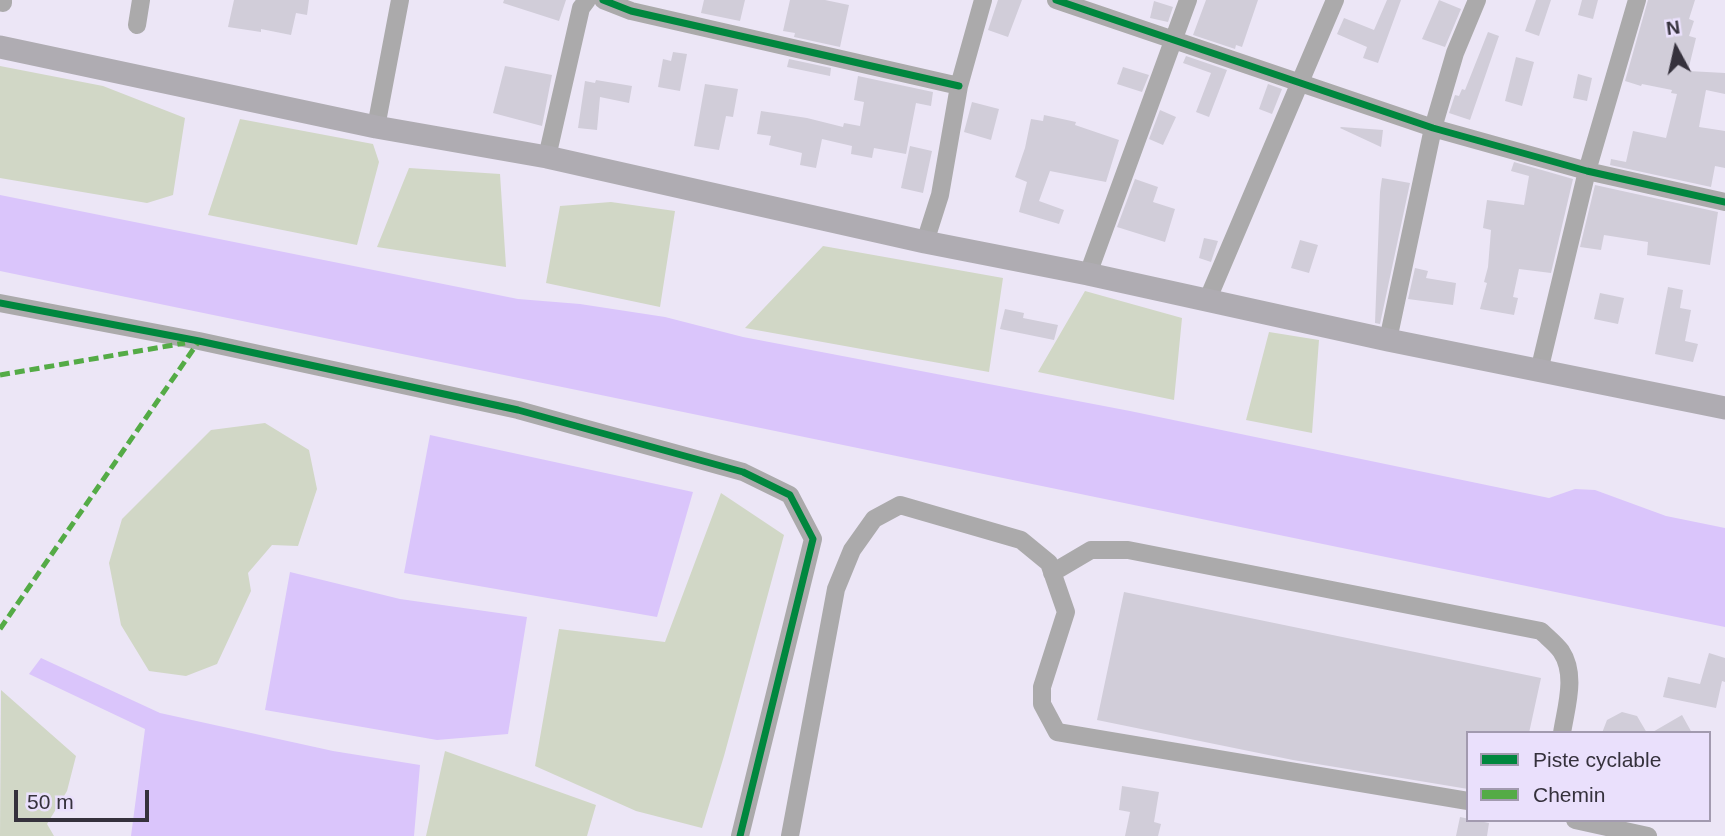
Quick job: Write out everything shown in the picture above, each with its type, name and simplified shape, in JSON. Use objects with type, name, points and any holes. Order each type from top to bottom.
[{"type":"main road","points":[[0,47],[376,127],[547,157],[925,242],[1088,274],[1539,372],[1725,408]]},
{"type":"street","points":[[137,25],[141,0]]},
{"type":"street","points":[[376,127],[400,0]]},
{"type":"street","points":[[547,157],[581,8],[587,0]]},
{"type":"street","points":[[603,0],[959,86]]},
{"type":"street","points":[[1056,0],[1433,128],[1587,171],[1725,202]]},
{"type":"street","points":[[1088,274],[1188,0]]},
{"type":"street","points":[[1207,302],[1335,0]]},
{"type":"street","points":[[1388,340],[1433,128],[1455,52],[1477,0]]},
{"type":"street","points":[[1539,372],[1587,171],[1637,0]]},
{"type":"street","points":[[925,242],[940,195],[959,86],[979,1]]},
{"type":"street","points":[[0,303],[199,341],[518,410],[743,472],[790,495],[813,539],[740,836]]},
{"type":"street","points":[[790,836],[836,589],[852,550],[873,519],[900,505],[1021,540],[1049,563],[1066,612],[1042,688],[1042,704],[1057,732],[1466,801]]},
{"type":"street","points":[[1052,573],[1091,550],[1128,550],[1541,631],[1560,649],[1569,667],[1569,696],[1562,731]]},
{"type":"street","points":[[1584,822],[1648,836]]},
{"type":"green space","points":[[0,66],[103,86],[185,118],[173,195],[147,203],[0,178]]},
{"type":"green space","points":[[240,119],[373,144],[379,162],[357,245],[208,215]]},
{"type":"green space","points":[[409,168],[500,174],[506,267],[377,247]]},
{"type":"green space","points":[[611,202],[675,211],[660,307],[546,283],[560,206]]},
{"type":"green space","points":[[823,246],[1003,278],[989,372],[745,328]]},
{"type":"green space","points":[[1085,291],[1182,318],[1174,400],[1038,372]]},
{"type":"green space","points":[[1269,332],[1319,340],[1312,433],[1246,420]]},
{"type":"green space","points":[[265,423],[309,450],[317,489],[298,546],[272,545],[248,573],[251,591],[217,664],[186,676],[149,671],[121,625],[109,563],[122,519],[211,430]]},
{"type":"green space","points":[[721,493],[784,535],[702,828],[636,811],[535,766],[559,629],[665,642]]},
{"type":"green space","points":[[1,690],[76,756],[67,791],[47,824],[54,836],[0,836]]},
{"type":"green space","points":[[445,751],[596,805],[587,836],[426,836]]},
{"type":"shaded area","points":[[0,195],[518,299],[580,304],[665,317],[743,337],[1130,411],[1549,498],[1575,489],[1595,490],[1666,516],[1725,528],[1725,627],[0,271]]},
{"type":"shaded area","points":[[430,435],[693,492],[657,617],[404,573]]},
{"type":"shaded area","points":[[290,572],[400,599],[527,617],[508,734],[437,740],[265,710]]},
{"type":"shaded area","points":[[41,658],[160,713],[333,751],[420,765],[414,836],[131,836],[145,729],[29,674]]},
{"type":"building","points":[[234,0],[309,0],[307,15],[296,13],[291,35],[261,29],[261,32],[228,27]]},
{"type":"building","points":[[504,0],[566,0],[559,21],[503,3]]},
{"type":"building","points":[[704,0],[745,0],[740,21],[701,13]]},
{"type":"building","points":[[790,0],[825,0],[849,5],[840,47],[794,37],[795,33],[783,31]]},
{"type":"building","points":[[998,0],[1022,0],[1008,37],[988,30]]},
{"type":"building","points":[[1206,0],[1258,0],[1242,47],[1236,45],[1235,49],[1193,35]]},
{"type":"building","points":[[1387,0],[1401,0],[1378,63],[1363,58],[1367,47],[1337,34],[1344,18],[1374,30]]},
{"type":"building","points":[[1439,0],[1461,9],[1445,47],[1422,39]]},
{"type":"building","points":[[1536,0],[1551,0],[1539,36],[1525,31]]},
{"type":"building","points":[[1582,0],[1598,0],[1593,19],[1578,15]]},
{"type":"building","points":[[1648,0],[1695,0],[1689,19],[1694,21],[1689,36],[1696,38],[1688,71],[1725,73],[1725,94],[1706,90],[1699,127],[1725,131],[1725,168],[1715,166],[1711,187],[1610,165],[1611,159],[1626,162],[1633,131],[1666,138],[1677,94],[1671,93],[1672,90],[1625,81]]},
{"type":"building","points":[[1154,1],[1173,7],[1168,22],[1150,18]]},
{"type":"building","points":[[1488,32],[1499,36],[1470,120],[1449,113],[1455,95],[1459,96],[1462,89],[1465,90]]},
{"type":"building","points":[[673,52],[687,54],[680,91],[658,87],[663,59],[671,61]]},
{"type":"building","points":[[1186,56],[1227,70],[1209,117],[1196,112],[1211,73],[1183,63]]},
{"type":"building","points":[[1516,57],[1534,62],[1522,106],[1505,101]]},
{"type":"building","points":[[789,59],[831,68],[830,76],[787,67]]},
{"type":"building","points":[[505,66],[552,75],[542,126],[493,113]]},
{"type":"building","points":[[1123,67],[1149,75],[1142,92],[1117,84]]},
{"type":"building","points":[[1578,74],[1592,78],[1587,101],[1573,98]]},
{"type":"building","points":[[858,76],[933,92],[931,106],[916,103],[906,154],[874,148],[872,158],[851,154],[852,146],[822,139],[816,168],[800,165],[802,153],[769,145],[771,136],[757,134],[761,111],[843,127],[844,123],[860,126],[864,102],[854,100]]},
{"type":"building","points":[[596,80],[632,86],[629,103],[600,97],[597,130],[578,128],[585,81],[595,83]]},
{"type":"building","points":[[705,84],[738,89],[733,117],[726,116],[719,150],[694,146]]},
{"type":"building","points":[[1268,84],[1282,89],[1272,114],[1259,109]]},
{"type":"building","points":[[972,102],[999,109],[991,140],[964,132]]},
{"type":"building","points":[[1160,110],[1176,117],[1163,145],[1149,139]]},
{"type":"building","points":[[1044,115],[1076,122],[1075,125],[1119,140],[1106,182],[1050,171],[1039,201],[1064,210],[1059,224],[1019,212],[1027,182],[1015,177],[1031,119],[1043,121]]},
{"type":"building","points":[[1340,128],[1383,130],[1381,147]]},
{"type":"building","points":[[910,146],[932,151],[923,193],[901,188]]},
{"type":"building","points":[[1514,162],[1573,179],[1551,273],[1519,269],[1513,297],[1518,298],[1514,315],[1480,309],[1487,283],[1484,282],[1491,230],[1483,228],[1487,200],[1524,205],[1529,176],[1511,171]]},
{"type":"building","points":[[1382,178],[1410,183],[1380,324],[1375,323]]},
{"type":"building","points":[[1135,179],[1158,187],[1153,202],[1175,209],[1165,242],[1117,227]]},
{"type":"building","points":[[1595,185],[1718,212],[1710,265],[1647,255],[1648,242],[1604,235],[1601,250],[1580,247]]},
{"type":"building","points":[[1204,238],[1218,241],[1211,262],[1199,258]]},
{"type":"building","points":[[1300,240],[1318,245],[1309,273],[1291,268]]},
{"type":"building","points":[[1415,268],[1428,271],[1426,278],[1456,283],[1453,305],[1408,299]]},
{"type":"building","points":[[1668,287],[1683,290],[1680,308],[1691,310],[1685,341],[1698,344],[1693,362],[1655,354]]},
{"type":"building","points":[[1600,293],[1624,298],[1618,324],[1594,319]]},
{"type":"building","points":[[1005,309],[1024,313],[1023,318],[1058,325],[1054,340],[1000,329]]},
{"type":"building","points":[[1124,592],[1541,678],[1529,731],[1466,731],[1466,789],[1293,760],[1097,720]]},
{"type":"building","points":[[1709,653],[1725,658],[1725,682],[1722,681],[1716,708],[1663,697],[1668,677],[1700,684]]},
{"type":"building","points":[[1622,712],[1637,716],[1646,731],[1603,731],[1607,720]]},
{"type":"building","points":[[1682,715],[1691,731],[1654,731]]},
{"type":"building","points":[[1122,786],[1159,792],[1154,822],[1161,824],[1158,836],[1125,836],[1130,812],[1119,810]]},
{"type":"building","points":[[1460,817],[1466,818],[1466,822],[1489,823],[1487,836],[1456,836]]},
{"type":"marked path","points":[[0,629],[199,341]]},
{"type":"marked path","points":[[0,375],[185,343]]},
{"type":"cycle path","points":[[603,0],[631,11],[959,86]]},
{"type":"cycle path","points":[[1056,0],[1433,128],[1587,171],[1725,202]]},
{"type":"cycle path","points":[[0,303],[199,341],[518,410],[743,472],[790,495],[813,539],[740,836]]}]
